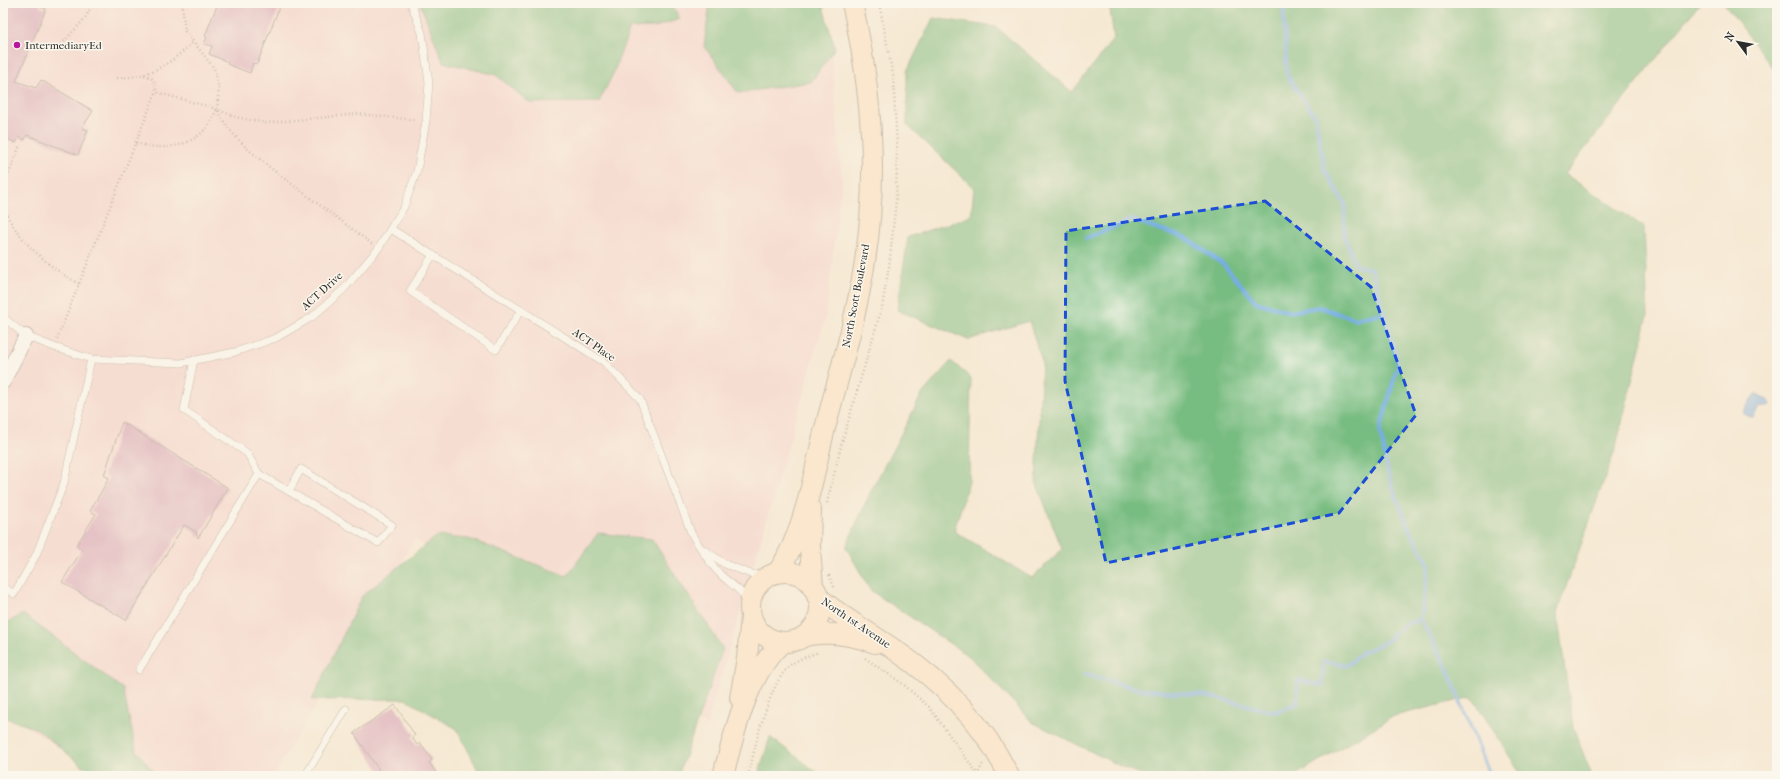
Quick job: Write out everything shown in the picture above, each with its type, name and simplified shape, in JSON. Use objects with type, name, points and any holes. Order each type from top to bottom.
[{"type":"main road","name":"North Scott Boulevard","points":[[772,575],[788,555],[796,536],[810,490],[856,308],[864,267],[871,216],[871,121],[867,80],[852,3]]},
{"type":"main road","name":"North Scott Boulevard","points":[[810,490],[810,547],[815,592]]},
{"type":"main road","points":[[739,716],[740,696],[747,658],[752,595],[758,585],[772,575],[790,572],[801,576],[815,592],[819,606],[818,618],[812,628],[804,636],[783,642],[773,640],[763,634],[756,626],[751,610]]},
{"type":"main road","name":"North 1st Avenue","points":[[815,592],[835,610],[896,650],[931,676],[972,719],[992,746],[1009,776]]},
{"type":"main road","name":"North 1st Avenue","points":[[804,636],[816,633],[825,634],[869,641],[896,650]]},
{"type":"main road","points":[[723,776],[739,716],[765,662],[774,650],[783,642]]},
{"type":"street","points":[[3,382],[26,336]]},
{"type":"lane","name":"ACT Drive","points":[[3,317],[26,336],[91,359],[181,363],[235,352],[276,338],[312,317],[344,289],[378,249],[404,207],[417,171],[426,122],[429,84],[422,33],[411,3]]},
{"type":"lane","name":"ACT Place","points":[[391,229],[604,362],[640,399],[692,535],[716,570],[747,598],[751,610]]},
{"type":"lane","points":[[433,255],[410,291],[496,350],[521,310]]},
{"type":"lane","points":[[3,587],[14,594],[36,555],[64,483],[91,359]]},
{"type":"lane","points":[[194,360],[184,410],[247,453],[259,474],[378,543],[392,525],[301,469],[289,491]]},
{"type":"lane","points":[[139,670],[259,474]]},
{"type":"lane","name":"ACT Place","points":[[703,549],[724,564],[750,574],[772,575]]},
{"type":"lane","points":[[305,776],[346,709]]},
{"type":"path","points":[[59,48],[67,36],[83,22],[92,3]]},
{"type":"path","points":[[136,143],[150,147],[169,148],[192,140],[207,126],[217,109],[219,88],[214,68],[185,31],[182,3]]},
{"type":"path","points":[[118,78],[144,75],[159,69],[175,58],[193,42]]},
{"type":"path","points":[[54,347],[156,92],[156,83],[151,77],[144,75]]},
{"type":"path","points":[[156,92],[217,109],[235,117],[266,122],[358,114],[426,122]]},
{"type":"path","points":[[217,109],[220,116],[240,141],[261,162],[378,249]]},
{"type":"path","points":[[3,189],[20,145]]},
{"type":"path","points":[[3,208],[10,223],[25,241],[60,273],[79,284]]},
{"type":"path","points":[[826,507],[842,442]]},
{"type":"path","points":[[828,570],[840,600],[835,610]]},
{"type":"path","points":[[748,776],[773,691],[781,676],[793,663],[816,653],[825,634]]},
{"type":"path","points":[[860,655],[903,684],[929,707],[979,776]]},
{"type":"highlighted area","points":[[1265,201],[1371,287],[1416,415],[1339,513],[1106,563],[1065,381],[1066,231]]},
{"type":"shaded area","name":"IntermediaryEd","points":[[3,3],[816,3],[832,58],[842,180],[826,316],[707,726],[415,539],[274,776],[104,776],[3,712]]},
{"type":"green space","points":[[420,3],[671,3],[680,19],[655,27],[630,28],[613,74],[599,102],[530,103],[496,75],[443,62]]},
{"type":"green space","points":[[710,3],[822,3],[835,48],[811,82],[738,93],[704,46]]},
{"type":"green space","points":[[1109,3],[1700,3],[1565,174],[1644,227],[1648,315],[1616,447],[1557,612],[1573,727],[1592,776],[1522,776],[1472,697],[1394,716],[1294,776],[1148,776],[1126,769],[1032,722],[970,657],[870,590],[846,547],[871,491],[922,394],[951,361],[971,378],[969,481],[954,531],[1032,578],[1062,549],[1036,482],[1042,362],[1029,321],[968,340],[897,310],[908,237],[971,216],[974,188],[907,125],[907,71],[933,18],[996,27],[1072,92],[1114,38]]},
{"type":"green space","points":[[1724,3],[1777,3],[1777,74]]},
{"type":"green space","points":[[598,533],[652,539],[723,649],[678,776],[486,776],[478,770],[457,729],[405,699],[312,700],[362,596],[437,536],[469,539],[567,576]]},
{"type":"green space","points":[[23,614],[123,689],[136,750],[157,776],[95,776],[37,729],[3,717],[3,625]]},
{"type":"green space","points":[[770,737],[822,776],[758,776]]},
{"type":"water","points":[[1755,394],[1768,400],[1770,405],[1768,407],[1760,406],[1753,417],[1750,417],[1744,414],[1744,411]]},
{"type":"building","name":"IntermediaryEd","points":[[3,3],[41,3],[40,7],[46,9],[16,81],[36,88],[41,80],[93,111],[82,128],[88,130],[78,155],[27,135],[25,140],[19,137],[16,143],[3,137]]},
{"type":"building","points":[[218,3],[281,3],[257,64],[253,63],[250,73],[227,64],[228,62],[209,54],[212,46],[204,44],[207,37],[205,36]]},
{"type":"building","points":[[122,422],[228,488],[198,538],[196,532],[184,525],[126,620],[62,582],[82,550],[76,546],[96,514],[90,511],[109,478],[104,475]]},
{"type":"building","points":[[395,705],[415,735],[412,737],[417,745],[420,743],[432,760],[429,762],[438,776],[383,776],[354,733]]},
{"type":"waterway","points":[[1283,3],[1287,76],[1315,116],[1325,170],[1345,205],[1344,235],[1356,266],[1372,269],[1398,364],[1380,431],[1390,481],[1409,529],[1429,564],[1421,620],[1447,668],[1490,776]]},
{"type":"waterway","points":[[1086,238],[1132,220],[1186,238],[1224,265],[1256,302],[1290,312],[1319,307],[1355,319],[1384,313]]},
{"type":"waterway","points":[[1084,674],[1139,689],[1208,696],[1275,712],[1297,704],[1298,680],[1322,685],[1324,661],[1346,666],[1363,652],[1384,643],[1406,623],[1421,620]]},
{"type":"place","name":"IntermediaryEd","points":[[17,45]]}]
